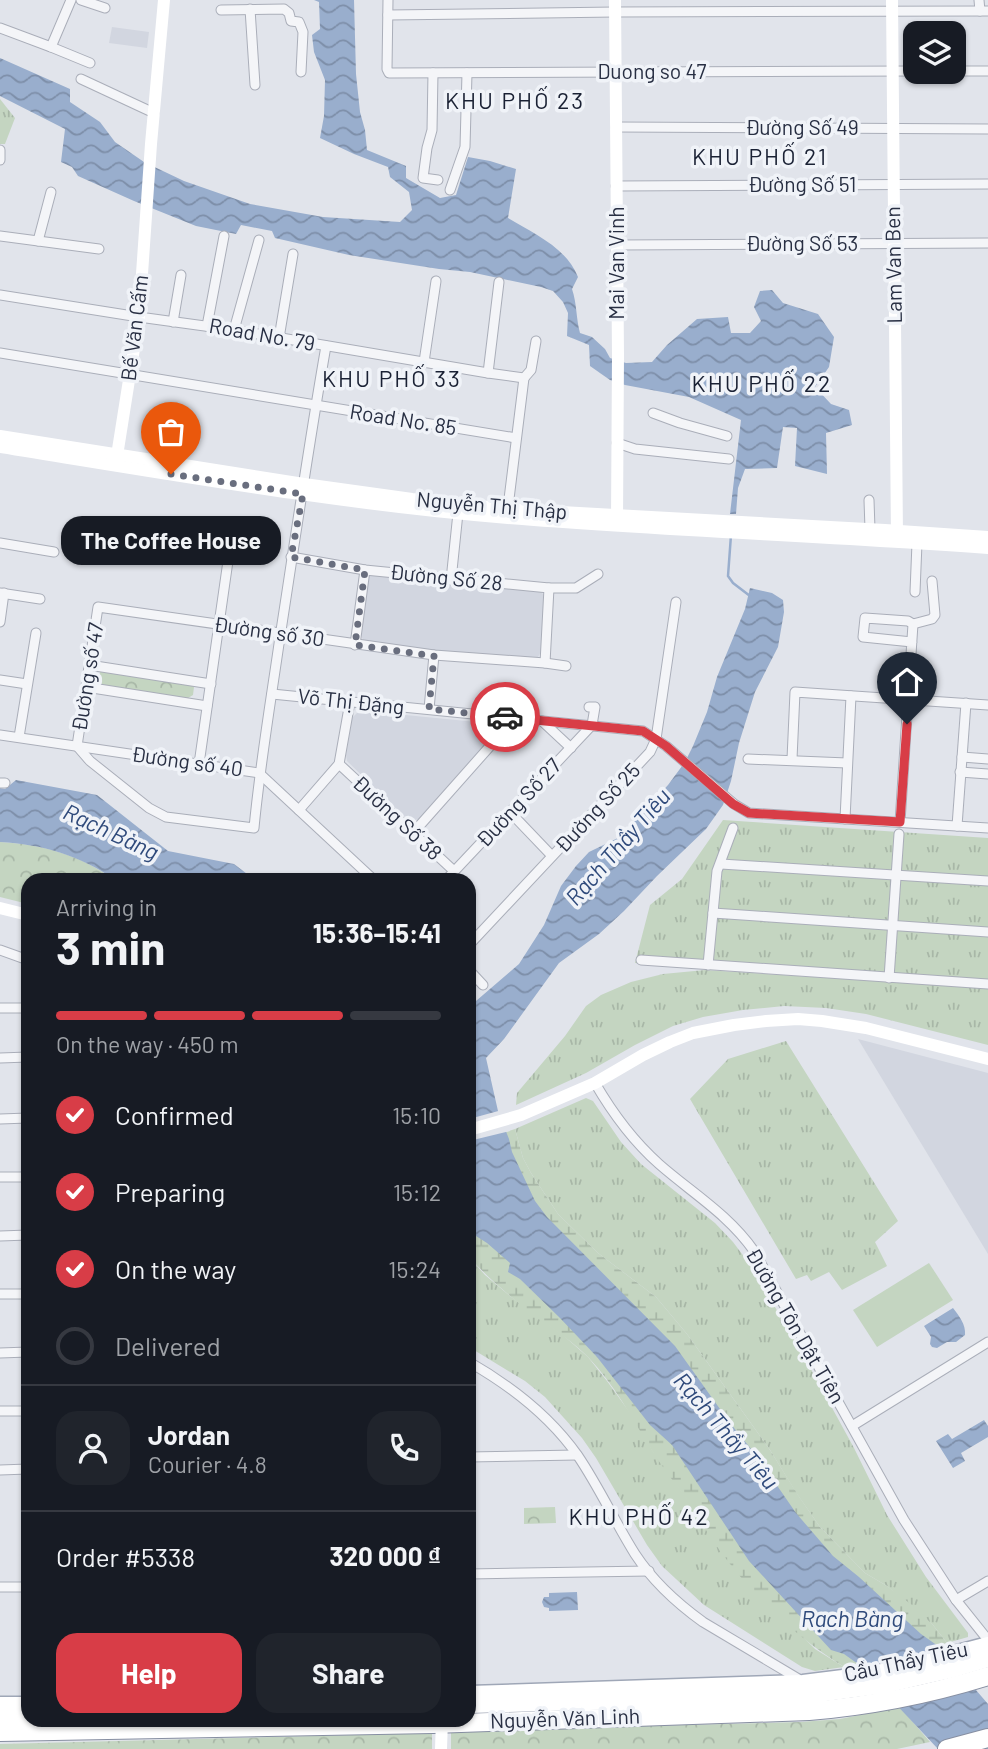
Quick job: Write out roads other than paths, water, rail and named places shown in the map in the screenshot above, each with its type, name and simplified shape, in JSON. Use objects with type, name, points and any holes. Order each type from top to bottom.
[{"type":"highway","name":"Cầu Thầy Tiêu","points":[[831,1693],[911,1678],[987,1647]]},
{"type":"highway","name":"Cầu Thầy Tiêu","points":[[831,1693],[929,1692],[988,1675]]},
{"type":"highway","name":"Nguyễn Văn Linh","points":[[476,1704],[765,1698],[831,1693]]},
{"type":"highway","name":"Nguyễn Văn Linh","points":[[476,1721],[772,1712],[831,1693]]},
{"type":"highway","points":[[0,1716],[21,1715]]},
{"type":"highway","name":"Nguyễn Văn Linh","points":[[0,1732],[221,1727]]},
{"type":"highway","points":[[947,1749],[988,1738]]},
{"type":"main road","name":"Nguyễn Văn Linh","points":[[476,1693],[803,1682],[831,1693]]},
{"type":"main road","points":[[0,1704],[21,1704]]},
{"type":"street","points":[[51,47],[71,0]]},
{"type":"street","points":[[81,0],[105,8]]},
{"type":"street","points":[[80,79],[154,113],[164,0]]},
{"type":"street","points":[[388,0],[388,15],[615,6],[892,6],[984,11],[979,0]]},
{"type":"street","name":"Mai Van Vinh","points":[[615,6],[617,521]]},
{"type":"street","name":"Lam Van Ben","points":[[892,6],[897,536]]},
{"type":"street","points":[[250,9],[255,85]]},
{"type":"street","points":[[221,10],[284,9],[289,13],[291,21],[299,22],[303,32],[301,72]]},
{"type":"street","name":"Duong so 47","points":[[388,15],[389,73],[903,71]]},
{"type":"street","points":[[0,28],[90,63]]},
{"type":"street","points":[[966,71],[988,71]]},
{"type":"street","points":[[432,73],[432,130],[423,178],[438,180]]},
{"type":"street","points":[[450,190],[466,147],[467,73]]},
{"type":"street","name":"Bế Văn Cấm","points":[[117,460],[139,317],[154,113]]},
{"type":"street","name":"Đường Số 49","points":[[616,127],[988,129]]},
{"type":"street","points":[[0,150],[0,160]]},
{"type":"street","name":"Đường Số 51","points":[[616,186],[988,184]]},
{"type":"street","points":[[38,241],[51,192]]},
{"type":"street","points":[[0,236],[99,249]]},
{"type":"street","points":[[207,326],[224,236]]},
{"type":"street","points":[[234,330],[259,240]]},
{"type":"street","name":"Đường Số 53","points":[[617,245],[988,243]]},
{"type":"street","points":[[279,338],[293,254]]},
{"type":"street","points":[[173,321],[181,275]]},
{"type":"street","points":[[424,362],[436,281]]},
{"type":"street","points":[[488,373],[499,282]]},
{"type":"street","name":"Road No. 79","points":[[0,295],[524,378]]},
{"type":"street","points":[[507,514],[524,378],[531,370],[536,341]]},
{"type":"street","points":[[77,746],[99,769],[149,808],[166,817],[254,828],[259,773],[291,557],[326,346]]},
{"type":"street","name":"Road No. 85","points":[[0,353],[516,438]]},
{"type":"street","points":[[653,413],[727,436]]},
{"type":"street","name":"Nguyễn Thị Thập","points":[[0,436],[117,460]]},
{"type":"street","points":[[617,443],[635,449],[729,459]]},
{"type":"street","name":"Nguyễn Thị Thập","points":[[0,447],[117,460],[458,513],[897,536],[988,537]]},
{"type":"street","name":"Nguyễn Thị Thập","points":[[303,489],[412,499],[507,514]]},
{"type":"street","points":[[869,499],[870,529]]},
{"type":"street","points":[[451,580],[458,513]]},
{"type":"street","name":"Nguyễn Thị Thập","points":[[742,528],[870,529],[917,543],[988,548]]},
{"type":"street","points":[[0,543],[54,552]]},
{"type":"street","points":[[915,592],[917,543]]},
{"type":"street","points":[[199,764],[229,554]]},
{"type":"street","name":"Đường Số 28","points":[[291,557],[365,570],[549,588],[576,588],[598,574]]},
{"type":"street","points":[[355,645],[365,570]]},
{"type":"street","points":[[912,642],[863,637],[865,618],[908,621],[913,624],[932,619],[935,615],[932,581]]},
{"type":"street","points":[[545,663],[549,588]]},
{"type":"street","points":[[0,622],[2,593],[40,599]]},
{"type":"street","name":"Đường Số 25","points":[[476,937],[650,752],[656,739],[676,602]]},
{"type":"street","name":"Đường số 30","points":[[98,607],[434,656],[566,666]]},
{"type":"street","name":"Đường số 47","points":[[77,746],[98,607]]},
{"type":"street","points":[[900,822],[913,624]]},
{"type":"street","points":[[19,737],[36,633]]},
{"type":"street","points":[[429,709],[434,656]]},
{"type":"street","points":[[89,665],[211,684]]},
{"type":"street","points":[[0,680],[27,684]]},
{"type":"street","points":[[86,687],[207,706]]},
{"type":"street","points":[[792,759],[795,692],[988,705]]},
{"type":"street","name":"Võ Thị Đặng","points":[[272,694],[643,731],[666,746],[733,804],[749,813],[988,828]]},
{"type":"street","points":[[845,819],[851,696]]},
{"type":"street","points":[[299,810],[340,764],[350,702]]},
{"type":"street","points":[[957,826],[966,703]]},
{"type":"street","points":[[589,707],[594,707],[592,726]]},
{"type":"street","points":[[414,833],[515,718]]},
{"type":"street","points":[[542,721],[571,748]]},
{"type":"street","name":"Đường Số 27","points":[[454,871],[592,726]]},
{"type":"street","name":"Đường số 40","points":[[0,735],[259,773],[366,873]]},
{"type":"street","points":[[962,757],[988,759]]},
{"type":"street","points":[[748,758],[847,763]]},
{"type":"street","name":"Đường Số 38","points":[[340,764],[454,871]]},
{"type":"street","points":[[960,772],[988,774]]},
{"type":"street","points":[[510,813],[552,856]]},
{"type":"street","points":[[708,965],[717,871],[733,828]]},
{"type":"street","points":[[889,978],[899,834]]},
{"type":"street","points":[[721,864],[988,881]]},
{"type":"street","points":[[0,908],[21,913]]},
{"type":"street","points":[[713,913],[988,932]]},
{"type":"street","points":[[0,950],[21,958]]},
{"type":"street","points":[[641,960],[988,984]]},
{"type":"street","points":[[476,978],[483,985]]},
{"type":"street","points":[[0,1008],[21,1008]]},
{"type":"street","points":[[476,1128],[548,1104],[594,1083],[643,1055],[711,1028],[798,1019],[845,1024],[988,1059]]},
{"type":"street","points":[[0,1058],[21,1057]]},
{"type":"street","name":"Đường Tôn Dật Tiên","points":[[594,1083],[617,1119],[636,1142],[716,1209],[742,1234],[754,1251],[904,1520],[987,1647]]},
{"type":"street","points":[[0,1119],[21,1118]]},
{"type":"street","points":[[0,1177],[21,1177]]},
{"type":"street","points":[[0,1236],[21,1235]]},
{"type":"street","points":[[0,1294],[21,1294]]},
{"type":"street","points":[[852,1426],[988,1342]]},
{"type":"street","points":[[0,1353],[21,1352]]},
{"type":"street","points":[[476,1367],[525,1399],[577,1455],[636,1555],[689,1612],[803,1682]]},
{"type":"street","points":[[0,1411],[21,1411]]},
{"type":"street","points":[[476,1457],[577,1455]]},
{"type":"street","points":[[0,1470],[21,1469]]},
{"type":"street","points":[[476,1574],[649,1571]]},
{"type":"street","points":[[956,1601],[988,1581]]},
{"type":"street","points":[[0,1587],[21,1587]]},
{"type":"street","points":[[441,1749],[442,1727]]},
{"type":"water","points":[[314,0],[354,0],[356,74],[367,150],[406,166],[406,178],[440,198],[456,195],[468,157],[516,169],[508,218],[548,242],[566,257],[578,277],[572,289],[580,333],[592,337],[610,358],[626,363],[652,362],[697,319],[728,317],[731,333],[750,333],[761,321],[754,307],[760,291],[772,290],[783,303],[818,314],[834,337],[829,367],[815,387],[831,404],[849,410],[852,425],[826,433],[827,474],[795,466],[797,428],[783,427],[777,468],[745,469],[738,488],[736,514],[730,514],[741,420],[689,397],[610,380],[590,366],[589,345],[567,336],[568,313],[553,291],[470,272],[349,255],[275,238],[272,231],[241,225],[236,234],[196,226],[78,176],[72,167],[61,162],[65,129],[0,96],[0,58],[70,89],[70,102],[100,122],[115,142],[144,162],[184,181],[250,204],[323,217],[400,222],[412,210],[409,192],[390,177],[388,167],[320,138],[325,80],[314,52],[312,35],[320,29],[319,2]]},
{"type":"water","name":"Rạch Bàng","points":[[750,588],[772,593],[783,600],[784,612],[778,647],[755,692],[723,805],[706,829],[624,911],[599,934],[559,963],[504,1039],[486,1058],[498,1111],[512,1152],[535,1201],[547,1217],[675,1346],[796,1513],[833,1556],[938,1646],[988,1704],[988,1749],[938,1749],[858,1664],[844,1654],[831,1650],[749,1561],[672,1445],[650,1425],[597,1357],[520,1279],[508,1272],[510,1263],[476,1236],[476,1001],[519,964],[544,925],[561,886],[576,866],[589,852],[620,837],[668,785],[685,762],[707,712],[717,677],[745,609]]},
{"type":"water","name":"Rạch Bàng","points":[[16,780],[97,795],[168,851],[234,864],[246,873],[104,873],[60,853],[31,845],[0,842],[0,788],[5,789]]},
{"type":"water","points":[[953,1308],[960,1317],[965,1335],[956,1342],[932,1347],[931,1337],[924,1326]]},
{"type":"water","points":[[984,1420],[988,1426],[988,1437],[961,1453],[965,1461],[953,1468],[936,1441],[948,1434],[952,1439]]},
{"type":"water","points":[[577,1592],[578,1610],[549,1611],[542,1602],[544,1597],[549,1597],[549,1593]]},
{"type":"waterway","points":[[731,535],[728,576],[750,596]]},
{"type":"place","name":"The Coffee House","points":[[171,474]]},
{"type":"district","name":"KHU PHỐ 23","points":[[515,101]]},
{"type":"district","name":"KHU PHỐ 21","points":[[760,157]]},
{"type":"district","name":"KHU PHỐ 33","points":[[392,379]]},
{"type":"district","name":"KHU PHỐ 22","points":[[762,384]]},
{"type":"district","name":"KHU PHỐ 42","points":[[639,1517]]},
{"type":"water label","name":"Rạch Thầy Tiêu","points":[[618,847]]},
{"type":"water label","name":"Rạch Thầy Tiêu","points":[[726,1431]]}]
